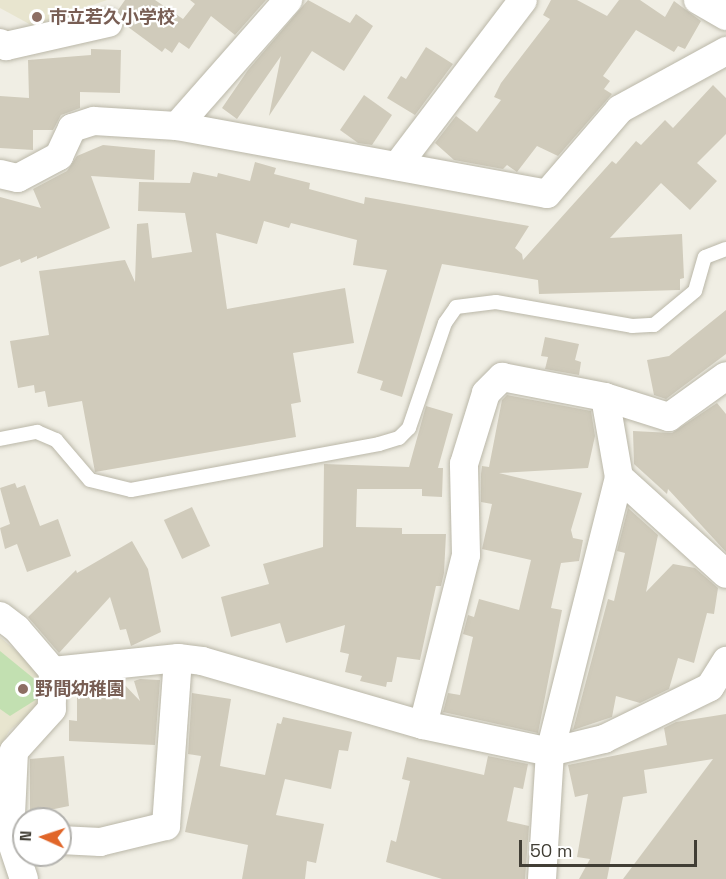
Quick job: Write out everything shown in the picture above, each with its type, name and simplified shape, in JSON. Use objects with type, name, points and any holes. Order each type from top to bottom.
[{"type":"street","points":[[177,126],[288,0]]},
{"type":"street","points":[[397,166],[523,0]]},
{"type":"street","points":[[698,0],[726,16]]},
{"type":"street","points":[[0,43],[6,46],[108,23]]},
{"type":"street","points":[[0,174],[18,178],[58,156],[72,128],[94,121],[177,126],[548,194],[620,110],[726,51]]},
{"type":"street","points":[[423,725],[466,555],[464,464],[486,393],[502,377],[605,397],[669,417],[726,376]]},
{"type":"street","points":[[542,879],[550,752],[619,477],[605,397]]},
{"type":"street","points":[[619,477],[726,574]]},
{"type":"street","points":[[0,616],[17,629],[53,671],[52,709],[14,751],[13,807]]},
{"type":"street","points":[[72,841],[100,842],[166,826],[178,658]]},
{"type":"street","points":[[53,671],[178,658],[224,665],[423,725],[550,752],[604,739],[710,687],[726,661]]},
{"type":"lane","points":[[0,439],[37,432],[56,440],[90,480],[130,490],[379,444],[399,438],[410,428],[445,324],[456,307],[496,302],[632,326],[654,325],[695,291],[705,256],[726,249]]},
{"type":"shaded area","name":"市立若久小学校","points":[[0,0],[107,0],[33,26],[0,8]]},
{"type":"shaded area","name":"野間幼稚園","points":[[0,637],[46,677],[45,702],[10,730],[0,746]]},
{"type":"green space","points":[[0,651],[38,682],[37,699],[10,716],[0,709]]},
{"type":"building","points":[[125,0],[155,0],[183,19],[195,4],[190,0],[266,0],[235,35],[211,16],[189,49],[179,42],[172,53],[165,48],[162,52],[124,24],[118,10]]},
{"type":"building","points":[[308,0],[350,23],[356,14],[373,26],[344,71],[312,51],[269,116],[281,56],[237,119],[222,108],[248,70]]},
{"type":"building","points":[[551,0],[577,0],[607,16],[619,0],[640,0],[665,17],[674,1],[701,21],[685,49],[678,46],[674,52],[636,30],[603,76],[610,81],[604,89],[612,94],[558,156],[537,146],[517,172],[507,165],[503,169],[454,160],[435,143],[456,116],[477,132],[501,100],[494,97],[501,83],[550,19],[543,15]]},
{"type":"building","points":[[426,47],[453,64],[415,115],[387,98],[401,76],[406,79]]},
{"type":"building","points":[[91,49],[121,50],[120,93],[80,92],[80,108],[61,115],[53,130],[33,130],[33,150],[0,148],[0,96],[29,98],[28,60],[91,55]]},
{"type":"building","points":[[713,85],[726,98],[726,134],[697,163],[717,181],[690,210],[661,183],[610,238],[682,234],[684,278],[680,279],[680,290],[539,294],[538,280],[442,264],[402,397],[380,390],[383,381],[357,373],[387,270],[353,265],[357,240],[291,223],[289,228],[264,221],[257,244],[216,233],[227,309],[345,288],[354,343],[293,353],[301,402],[291,404],[296,437],[95,472],[82,401],[48,407],[45,391],[35,393],[34,385],[18,388],[10,341],[49,335],[39,271],[125,260],[135,282],[137,224],[148,223],[152,258],[192,252],[185,213],[138,211],[139,182],[190,183],[193,172],[217,177],[218,173],[250,181],[255,162],[276,168],[274,174],[310,183],[309,189],[364,204],[365,197],[529,226],[515,248],[522,254],[523,260],[612,161],[616,164],[636,141],[641,145],[665,120],[673,128]]},
{"type":"building","points":[[364,95],[392,115],[372,145],[358,143],[340,130]]},
{"type":"building","points":[[103,145],[155,150],[154,180],[91,176],[110,228],[37,259],[37,256],[21,263],[20,259],[0,267],[0,197],[41,208],[33,189],[67,171],[77,156]]},
{"type":"building","points":[[726,310],[726,354],[666,399],[654,395],[647,360],[669,356]]},
{"type":"building","points":[[545,337],[579,344],[575,360],[581,362],[579,375],[545,369],[548,357],[541,356]]},
{"type":"building","points":[[507,395],[591,411],[595,436],[588,468],[499,473],[582,493],[571,530],[573,538],[583,540],[579,561],[561,563],[551,608],[562,610],[538,733],[443,712],[448,693],[460,695],[473,637],[463,634],[468,615],[474,617],[479,599],[519,610],[531,560],[482,549],[492,504],[481,502],[482,466],[489,467],[502,400]]},
{"type":"building","points":[[717,403],[726,414],[726,552],[668,489],[667,494],[634,464],[633,431],[672,433]]},
{"type":"building","points":[[426,406],[453,414],[438,468],[443,468],[442,497],[422,496],[422,489],[357,489],[356,527],[402,528],[402,534],[446,534],[444,573],[441,586],[436,586],[420,660],[397,657],[392,682],[387,682],[386,687],[360,681],[362,676],[345,672],[349,654],[340,652],[345,625],[286,643],[280,623],[231,637],[221,597],[269,584],[263,564],[323,547],[324,464],[409,467]]},
{"type":"building","points":[[15,483],[17,488],[25,485],[40,526],[58,519],[71,556],[27,572],[17,544],[5,549],[0,528],[10,524],[0,488]]},
{"type":"building","points":[[192,507],[210,546],[182,559],[164,520]]},
{"type":"building","points":[[628,508],[658,535],[646,592],[673,564],[695,568],[718,588],[714,614],[707,613],[694,663],[678,658],[669,689],[640,703],[616,696],[612,717],[573,730],[608,599],[614,601],[625,553],[617,551]]},
{"type":"building","points":[[132,541],[148,569],[161,632],[131,646],[126,629],[120,630],[110,597],[59,653],[28,617],[76,570],[77,573]]},
{"type":"building","points":[[160,680],[155,745],[69,741],[69,720],[77,721],[77,691],[91,691],[91,684],[121,681],[140,701],[134,681]]},
{"type":"building","points":[[192,693],[231,699],[220,766],[265,775],[277,723],[281,724],[283,717],[352,732],[348,751],[339,750],[331,789],[285,779],[276,815],[324,824],[316,863],[307,861],[305,879],[242,879],[248,845],[185,832],[201,756],[188,754]]},
{"type":"building","points":[[726,714],[726,879],[623,879],[713,759],[644,770],[647,793],[623,797],[607,879],[579,879],[590,859],[577,857],[588,794],[575,797],[568,765],[667,745],[664,728],[676,722]]},
{"type":"building","points":[[64,756],[69,806],[30,807],[30,759]]},
{"type":"building","points":[[488,756],[528,764],[523,789],[514,787],[507,821],[529,826],[525,879],[442,879],[386,862],[391,840],[396,842],[410,781],[402,779],[407,757],[484,775]]},
{"type":"place","name":"市立若久小学校","points":[[37,17]]},
{"type":"place","name":"野間幼稚園","points":[[23,689]]}]
